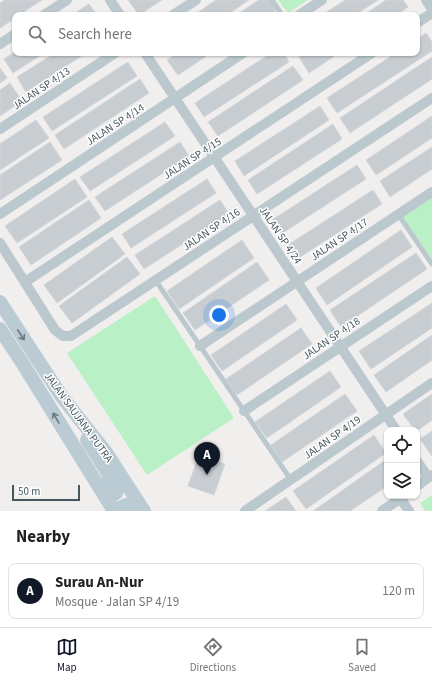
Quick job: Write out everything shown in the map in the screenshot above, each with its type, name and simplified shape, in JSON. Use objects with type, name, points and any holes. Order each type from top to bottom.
[{"type":"main road","name":"JALAN SAUJANA PUTRA","points":[[0,302],[62,397],[105,451],[144,511]]},
{"type":"main road","name":"JALAN SAUJANA PUTRA","points":[[0,329],[24,364],[66,435],[114,511]]},
{"type":"main road","points":[[62,397],[97,457],[115,484],[117,489],[116,493],[109,495],[66,435]]},
{"type":"main road","points":[[123,511],[122,507],[126,505],[129,505],[134,511]]},
{"type":"street","points":[[49,12],[67,0]]},
{"type":"street","points":[[110,0],[118,12]]},
{"type":"street","points":[[178,12],[196,0]]},
{"type":"street","points":[[304,12],[322,0]]},
{"type":"street","points":[[426,0],[432,9]]},
{"type":"street","points":[[420,21],[432,13]]},
{"type":"street","points":[[0,44],[12,36]]},
{"type":"street","name":"JALAN SP 4/13","points":[[0,129],[110,56]]},
{"type":"street","name":"JALAN SP 4/24","points":[[147,56],[214,158],[298,281],[339,347],[394,427]]},
{"type":"street","name":"JALAN SP 4/14","points":[[0,214],[176,99],[239,56]]},
{"type":"street","name":"JALAN SP 4/15","points":[[25,282],[367,56]]},
{"type":"street","name":"JALAN SP 4/16","points":[[25,282],[55,330],[63,336],[71,336],[432,98]]},
{"type":"street","name":"JALAN SP 4/17","points":[[200,346],[432,192]]},
{"type":"street","points":[[0,243],[25,282]]},
{"type":"street","name":"JALAN SP 4/18","points":[[244,411],[432,286]]},
{"type":"street","name":"JALAN SP 4/19","points":[[245,511],[432,383]]},
{"type":"street","points":[[419,463],[430,476],[420,484]]},
{"type":"street","points":[[382,511],[399,499]]},
{"type":"street","points":[[403,499],[409,511]]},
{"type":"lane","points":[[272,0],[280,12]]},
{"type":"lane","points":[[398,214],[432,264]]},
{"type":"lane","points":[[156,281],[291,480]]},
{"type":"green space","points":[[278,0],[308,0],[290,12],[287,12]]},
{"type":"green space","points":[[432,198],[432,259],[403,217]]},
{"type":"green space","points":[[155,296],[234,418],[147,475],[67,353]]},
{"type":"green space","points":[[432,495],[432,511],[425,511],[420,503]]},
{"type":"building","points":[[5,0],[42,0],[24,12],[12,12],[12,20],[0,28],[0,3]]},
{"type":"building","points":[[128,0],[162,0],[144,12],[137,12]]},
{"type":"building","points":[[216,0],[249,0],[231,12],[198,12]]},
{"type":"building","points":[[259,0],[270,0],[276,10],[273,12],[241,12]]},
{"type":"building","points":[[345,0],[378,0],[360,12],[327,12]]},
{"type":"building","points":[[386,0],[403,0],[408,7],[401,12],[368,12]]},
{"type":"building","points":[[89,4],[95,12],[77,12]]},
{"type":"building","points":[[426,33],[432,42],[432,51],[337,113],[327,98],[391,56],[420,56],[420,37]]},
{"type":"building","points":[[12,54],[12,56],[39,56],[13,73],[4,59]]},
{"type":"building","points":[[50,56],[81,56],[26,92],[17,77]]},
{"type":"building","points":[[173,56],[206,56],[178,75],[167,60]]},
{"type":"building","points":[[266,56],[286,56],[289,62],[204,117],[195,103]]},
{"type":"building","points":[[301,56],[334,56],[309,73],[299,57]]},
{"type":"building","points":[[432,57],[432,79],[350,133],[340,118]]},
{"type":"building","points":[[128,62],[137,76],[52,131],[43,117]]},
{"type":"building","points":[[293,66],[303,80],[218,136],[208,122]]},
{"type":"building","points":[[0,68],[7,78],[0,83]]},
{"type":"building","points":[[140,79],[149,93],[64,149],[55,135]]},
{"type":"building","points":[[10,83],[22,101],[0,116],[0,90]]},
{"type":"building","points":[[320,106],[329,120],[244,176],[235,161]]},
{"type":"building","points":[[432,116],[432,138],[376,175],[366,160]]},
{"type":"building","points":[[36,120],[49,138],[0,170],[0,144]]},
{"type":"building","points":[[165,122],[175,136],[90,191],[80,177]]},
{"type":"building","points":[[333,124],[342,139],[257,194],[248,180]]},
{"type":"building","points":[[50,142],[62,160],[0,200],[0,175]]},
{"type":"building","points":[[180,142],[189,156],[105,211],[95,197]]},
{"type":"building","points":[[432,147],[432,169],[390,197],[380,181]]},
{"type":"building","points":[[357,165],[366,179],[281,234],[272,220]]},
{"type":"building","points":[[75,179],[87,197],[17,243],[5,226]]},
{"type":"building","points":[[207,179],[216,193],[131,248],[122,234]]},
{"type":"building","points":[[373,190],[382,204],[297,259],[288,245]]},
{"type":"building","points":[[89,200],[101,218],[31,265],[19,247]]},
{"type":"building","points":[[220,200],[229,214],[144,269],[135,255]]},
{"type":"building","points":[[401,230],[412,247],[327,305],[316,288]]},
{"type":"building","points":[[112,237],[125,254],[57,303],[44,285]]},
{"type":"building","points":[[242,240],[254,258],[179,309],[167,291]]},
{"type":"building","points":[[416,253],[427,269],[341,327],[330,310]]},
{"type":"building","points":[[127,257],[140,274],[72,323],[59,306]]},
{"type":"building","points":[[257,262],[269,280],[195,330],[183,313]]},
{"type":"building","points":[[432,303],[432,328],[371,369],[359,351]]},
{"type":"building","points":[[286,304],[297,320],[222,371],[211,355]]},
{"type":"building","points":[[301,328],[312,344],[237,395],[226,379]]},
{"type":"building","points":[[432,335],[432,360],[386,392],[374,375]]},
{"type":"building","points":[[330,371],[341,387],[267,438],[255,422]]},
{"type":"building","points":[[345,394],[357,411],[282,462],[271,445]]},
{"type":"building","points":[[432,394],[432,420],[420,429],[420,427],[413,427],[403,414]]},
{"type":"building","points":[[432,431],[432,456],[420,439]]},
{"type":"building","points":[[374,435],[384,450],[384,454],[306,509],[293,491]]},
{"type":"building","points":[[199,455],[225,464],[214,495],[188,486]]},
{"type":"building","points":[[384,461],[384,488],[350,511],[313,511]]},
{"type":"building","points":[[286,497],[296,511],[265,511]]},
{"type":"place","name":"Surau An-Nur","points":[[207,475]]}]
